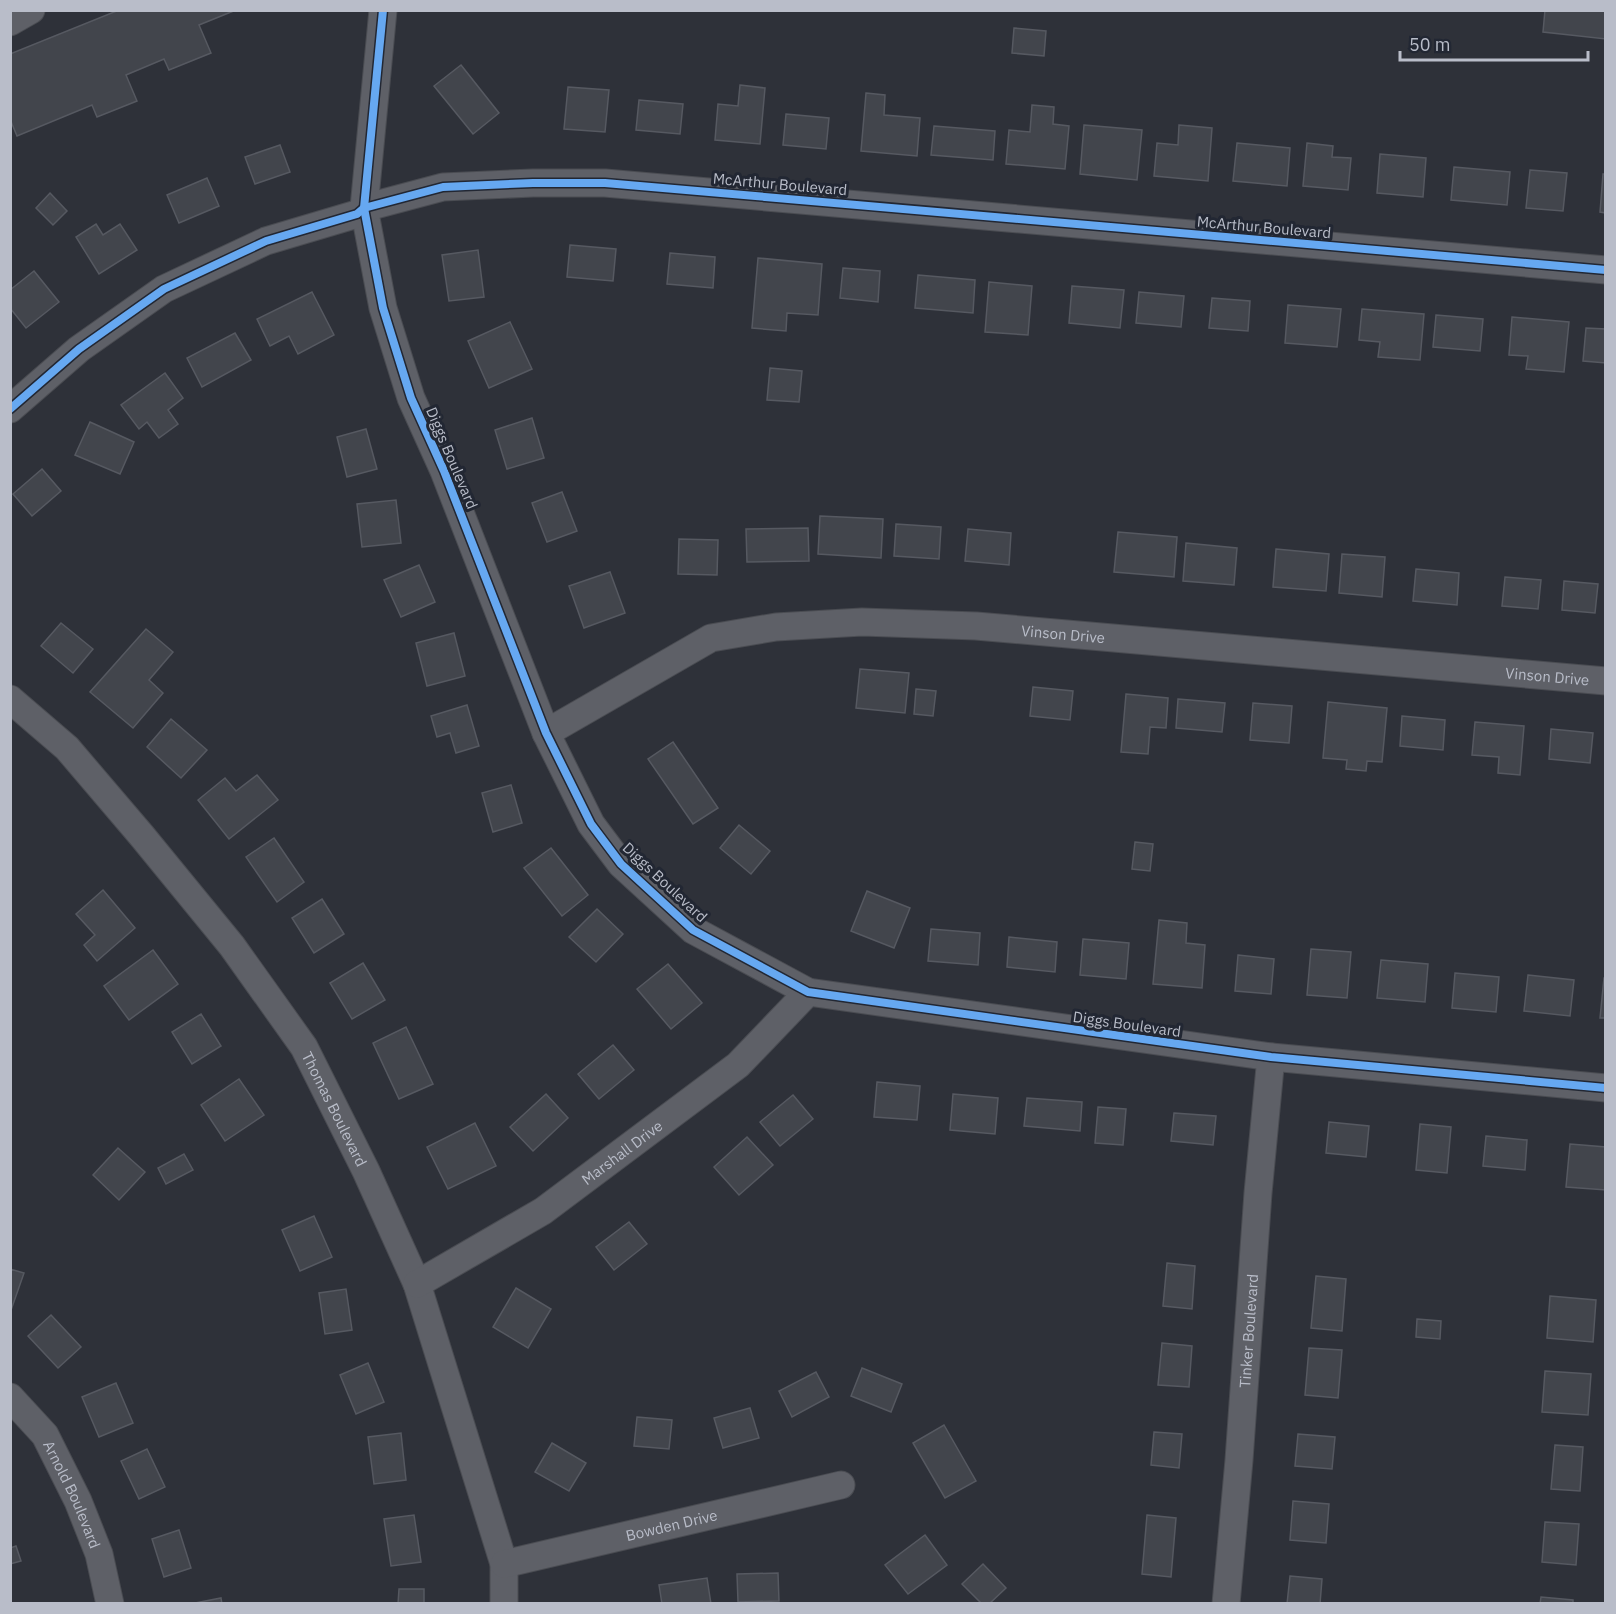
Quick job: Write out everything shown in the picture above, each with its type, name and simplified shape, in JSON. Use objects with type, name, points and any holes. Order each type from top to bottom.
[{"type":"street","points":[[10,22],[31,10]]},
{"type":"street","name":"Diggs Boulevard","points":[[383,10],[364,208],[383,308],[411,398],[444,471],[546,733],[591,824],[621,864],[693,930],[808,992],[1271,1058],[1605,1088]]},
{"type":"street","name":"McArthur Boulevard","points":[[10,408],[79,349],[164,289],[266,242],[357,214],[364,208],[443,188],[533,183],[605,183],[1605,270]]},
{"type":"street","name":"Vinson Drive","points":[[546,733],[711,638],[777,627],[862,622],[976,626],[1605,681]]},
{"type":"street","name":"Thomas Boulevard","points":[[10,699],[67,748],[142,836],[232,946],[304,1047],[366,1170],[417,1284],[504,1564],[504,1604]]},
{"type":"street","name":"Marshall Drive","points":[[417,1284],[543,1211],[738,1065],[808,992]]},
{"type":"street","name":"Tinker Boulevard","points":[[1226,1604],[1258,1193],[1271,1058]]},
{"type":"street","name":"Arnold Boulevard","points":[[10,1397],[45,1436],[78,1501],[99,1554],[110,1604]]},
{"type":"street","name":"Bowden Drive","points":[[504,1564],[841,1485]]},
{"type":"building","points":[[119,10],[236,10],[199,25],[211,53],[169,70],[164,59],[126,75],[137,101],[97,117],[92,105],[17,136],[10,119],[10,54]]},
{"type":"building","points":[[1545,10],[1606,10],[1606,39],[1543,32]]},
{"type":"building","points":[[1014,28],[1046,31],[1044,56],[1012,53]]},
{"type":"building","points":[[461,65],[499,113],[473,134],[434,86]]},
{"type":"building","points":[[740,85],[765,88],[760,144],[715,140],[718,104],[738,106]]},
{"type":"building","points":[[568,87],[609,90],[605,132],[564,129]]},
{"type":"building","points":[[866,93],[885,95],[884,115],[920,118],[917,156],[861,151]]},
{"type":"building","points":[[639,100],[683,104],[680,134],[636,130]]},
{"type":"building","points":[[1032,105],[1054,107],[1053,124],[1069,126],[1065,169],[1006,164],[1009,130],[1030,132]]},
{"type":"building","points":[[786,114],[829,118],[826,149],[783,145]]},
{"type":"building","points":[[1084,125],[1142,130],[1137,180],[1080,174]]},
{"type":"building","points":[[1179,125],[1212,128],[1208,181],[1154,176],[1157,143],[1178,145]]},
{"type":"building","points":[[934,126],[995,131],[993,160],[931,155]]},
{"type":"building","points":[[1237,143],[1290,148],[1287,186],[1233,181]]},
{"type":"building","points":[[1307,143],[1333,146],[1332,157],[1351,158],[1348,190],[1303,186]]},
{"type":"building","points":[[280,145],[290,172],[255,184],[245,157]]},
{"type":"building","points":[[1380,154],[1426,158],[1423,197],[1377,193]]},
{"type":"building","points":[[1454,167],[1510,172],[1507,205],[1451,200]]},
{"type":"building","points":[[1530,170],[1567,173],[1563,211],[1526,208]]},
{"type":"building","points":[[1603,174],[1606,174],[1606,213],[1600,212]]},
{"type":"building","points":[[207,178],[219,206],[179,223],[167,195]]},
{"type":"building","points":[[50,193],[67,211],[53,225],[36,208]]},
{"type":"building","points":[[96,224],[103,235],[120,224],[137,250],[99,274],[76,237]]},
{"type":"building","points":[[570,245],[616,249],[613,281],[567,277]]},
{"type":"building","points":[[478,250],[484,297],[449,301],[442,255]]},
{"type":"building","points":[[670,253],[715,257],[713,288],[667,284]]},
{"type":"building","points":[[758,258],[822,264],[818,315],[787,313],[786,331],[752,328]]},
{"type":"building","points":[[843,268],[880,271],[878,302],[840,298]]},
{"type":"building","points":[[34,271],[59,302],[26,328],[10,308],[10,290]]},
{"type":"building","points":[[918,275],[975,280],[973,313],[915,308]]},
{"type":"building","points":[[989,282],[1032,286],[1028,335],[985,332]]},
{"type":"building","points":[[1072,286],[1124,290],[1120,328],[1069,323]]},
{"type":"building","points":[[312,292],[334,335],[298,354],[289,336],[270,346],[257,319]]},
{"type":"building","points":[[1139,292],[1184,296],[1181,327],[1136,323]]},
{"type":"building","points":[[1212,298],[1250,301],[1248,331],[1209,328]]},
{"type":"building","points":[[1288,305],[1341,309],[1337,347],[1285,343]]},
{"type":"building","points":[[1362,309],[1424,314],[1420,360],[1378,357],[1380,342],[1359,340]]},
{"type":"building","points":[[1436,315],[1483,319],[1480,351],[1433,347]]},
{"type":"building","points":[[1512,317],[1569,322],[1564,372],[1526,369],[1528,356],[1509,355]]},
{"type":"building","points":[[510,322],[532,369],[489,388],[468,341]]},
{"type":"building","points":[[1586,328],[1606,329],[1606,363],[1583,361]]},
{"type":"building","points":[[235,333],[251,360],[202,387],[187,358]]},
{"type":"building","points":[[770,368],[802,371],[799,402],[767,400]]},
{"type":"building","points":[[165,373],[183,398],[168,410],[178,424],[159,438],[147,422],[139,429],[121,405]]},
{"type":"building","points":[[532,418],[544,458],[507,469],[495,430]]},
{"type":"building","points":[[90,422],[134,442],[120,474],[75,455]]},
{"type":"building","points":[[366,429],[377,469],[347,477],[337,437]]},
{"type":"building","points":[[42,469],[61,491],[32,516],[13,494]]},
{"type":"building","points":[[562,492],[577,531],[547,542],[532,503]]},
{"type":"building","points":[[396,500],[401,543],[362,547],[357,504]]},
{"type":"building","points":[[820,516],[883,519],[881,558],[818,554]]},
{"type":"building","points":[[896,524],[941,527],[939,559],[894,556]]},
{"type":"building","points":[[808,528],[809,561],[747,562],[746,529]]},
{"type":"building","points":[[968,529],[1011,533],[1009,565],[965,561]]},
{"type":"building","points":[[1118,532],[1177,537],[1174,577],[1114,572]]},
{"type":"building","points":[[679,539],[718,540],[717,575],[678,574]]},
{"type":"building","points":[[1186,543],[1237,548],[1234,585],[1183,581]]},
{"type":"building","points":[[1276,549],[1329,554],[1326,591],[1273,587]]},
{"type":"building","points":[[1342,554],[1385,557],[1382,597],[1339,593]]},
{"type":"building","points":[[419,565],[435,602],[401,617],[384,580]]},
{"type":"building","points":[[1416,569],[1459,573],[1457,605],[1413,601]]},
{"type":"building","points":[[610,572],[625,613],[584,628],[569,586]]},
{"type":"building","points":[[1505,577],[1541,580],[1538,609],[1502,606]]},
{"type":"building","points":[[1564,581],[1598,584],[1595,613],[1562,610]]},
{"type":"building","points":[[61,623],[93,649],[73,673],[41,646]]},
{"type":"building","points":[[146,629],[173,652],[149,680],[163,693],[133,728],[90,692]]},
{"type":"building","points":[[454,633],[465,676],[427,686],[416,643]]},
{"type":"building","points":[[860,669],[909,673],[905,713],[856,708]]},
{"type":"building","points":[[1033,687],[1073,691],[1070,720],[1030,716]]},
{"type":"building","points":[[916,689],[936,691],[933,716],[914,714]]},
{"type":"building","points":[[1126,694],[1168,698],[1166,728],[1150,727],[1148,754],[1121,752]]},
{"type":"building","points":[[1178,699],[1225,703],[1222,732],[1176,728]]},
{"type":"building","points":[[1328,702],[1387,708],[1382,762],[1367,761],[1366,771],[1346,769],[1347,760],[1323,758]]},
{"type":"building","points":[[1253,703],[1292,706],[1289,743],[1250,740]]},
{"type":"building","points":[[467,705],[479,746],[456,753],[450,733],[437,737],[431,716]]},
{"type":"building","points":[[1402,716],[1445,720],[1443,750],[1400,746]]},
{"type":"building","points":[[171,719],[207,750],[181,778],[147,747]]},
{"type":"building","points":[[1475,722],[1524,726],[1520,775],[1498,773],[1499,757],[1472,755]]},
{"type":"building","points":[[1551,729],[1593,733],[1590,763],[1549,759]]},
{"type":"building","points":[[673,742],[718,808],[693,824],[648,759]]},
{"type":"building","points":[[257,775],[278,800],[229,839],[198,800],[225,778],[236,791]]},
{"type":"building","points":[[511,785],[522,823],[493,832],[482,793]]},
{"type":"building","points":[[739,825],[770,851],[751,874],[720,848]]},
{"type":"building","points":[[274,838],[304,882],[277,902],[246,857]]},
{"type":"building","points":[[1135,842],[1153,844],[1150,871],[1132,869]]},
{"type":"building","points":[[551,848],[588,895],[562,916],[524,868]]},
{"type":"building","points":[[103,890],[135,928],[97,961],[84,945],[95,935],[76,914]]},
{"type":"building","points":[[867,891],[910,908],[894,948],[851,931]]},
{"type":"building","points":[[322,899],[344,934],[314,953],[292,918]]},
{"type":"building","points":[[597,909],[623,934],[596,962],[569,937]]},
{"type":"building","points":[[1159,920],[1187,923],[1186,943],[1205,945],[1202,988],[1153,984]]},
{"type":"building","points":[[931,929],[980,933],[978,965],[928,961]]},
{"type":"building","points":[[1009,937],[1057,942],[1055,972],[1007,967]]},
{"type":"building","points":[[1083,939],[1129,943],[1126,979],[1080,975]]},
{"type":"building","points":[[1311,949],[1351,952],[1347,998],[1307,995]]},
{"type":"building","points":[[153,950],[178,984],[129,1020],[104,986]]},
{"type":"building","points":[[1238,955],[1274,959],[1271,994],[1235,991]]},
{"type":"building","points":[[1381,960],[1428,964],[1425,1002],[1377,998]]},
{"type":"building","points":[[363,963],[385,1000],[352,1019],[330,983]]},
{"type":"building","points":[[668,964],[702,1003],[671,1029],[637,989]]},
{"type":"building","points":[[1455,973],[1499,977],[1496,1012],[1452,1008]]},
{"type":"building","points":[[1528,975],[1574,980],[1570,1016],[1524,1011]]},
{"type":"building","points":[[1604,978],[1606,978],[1606,1018],[1600,1018]]},
{"type":"building","points":[[201,1014],[221,1046],[192,1064],[172,1032]]},
{"type":"building","points":[[406,1027],[433,1084],[399,1099],[373,1043]]},
{"type":"building","points":[[613,1045],[634,1070],[599,1099],[578,1074]]},
{"type":"building","points":[[239,1079],[264,1115],[225,1141],[201,1105]]},
{"type":"building","points":[[877,1082],[920,1086],[917,1120],[874,1117]]},
{"type":"building","points":[[546,1094],[568,1118],[533,1151],[510,1127]]},
{"type":"building","points":[[953,1094],[998,1098],[995,1134],[950,1130]]},
{"type":"building","points":[[793,1095],[813,1119],[780,1146],[760,1122]]},
{"type":"building","points":[[1027,1098],[1082,1102],[1080,1131],[1024,1126]]},
{"type":"building","points":[[1098,1107],[1126,1109],[1123,1145],[1095,1143]]},
{"type":"building","points":[[1174,1113],[1216,1116],[1213,1145],[1171,1141]]},
{"type":"building","points":[[1329,1122],[1369,1126],[1366,1157],[1326,1153]]},
{"type":"building","points":[[475,1123],[496,1166],[448,1189],[427,1147]]},
{"type":"building","points":[[1420,1124],[1451,1127],[1447,1173],[1416,1170]]},
{"type":"building","points":[[1486,1136],[1527,1140],[1525,1170],[1483,1166]]},
{"type":"building","points":[[747,1137],[773,1165],[739,1195],[714,1167]]},
{"type":"building","points":[[1570,1144],[1606,1147],[1606,1190],[1566,1187]]},
{"type":"building","points":[[118,1148],[145,1172],[119,1200],[93,1175]]},
{"type":"building","points":[[184,1154],[193,1170],[166,1184],[158,1168]]},
{"type":"building","points":[[314,1216],[332,1257],[300,1271],[282,1230]]},
{"type":"building","points":[[629,1222],[647,1244],[614,1270],[596,1247]]},
{"type":"building","points":[[1167,1263],[1195,1266],[1192,1309],[1163,1306]]},
{"type":"building","points":[[10,1269],[24,1273],[10,1313]]},
{"type":"building","points":[[1316,1276],[1346,1279],[1342,1331],[1311,1328]]},
{"type":"building","points":[[516,1288],[551,1309],[528,1348],[493,1327]]},
{"type":"building","points":[[346,1289],[352,1330],[325,1334],[319,1293]]},
{"type":"building","points":[[1550,1296],[1596,1300],[1593,1342],[1547,1338]]},
{"type":"building","points":[[51,1315],[81,1347],[58,1368],[28,1336]]},
{"type":"building","points":[[1417,1319],[1441,1321],[1440,1339],[1416,1337]]},
{"type":"building","points":[[1162,1343],[1192,1346],[1189,1387],[1158,1385]]},
{"type":"building","points":[[1309,1348],[1342,1350],[1338,1398],[1305,1395]]},
{"type":"building","points":[[368,1363],[384,1402],[356,1414],[340,1375]]},
{"type":"building","points":[[862,1368],[902,1384],[891,1412],[851,1396]]},
{"type":"building","points":[[1545,1371],[1591,1374],[1588,1415],[1542,1412]]},
{"type":"building","points":[[816,1372],[829,1397],[792,1417],[779,1391]]},
{"type":"building","points":[[116,1383],[133,1423],[99,1437],[82,1397]]},
{"type":"building","points":[[750,1408],[759,1438],[723,1448],[714,1418]]},
{"type":"building","points":[[637,1417],[672,1420],[669,1449],[634,1446]]},
{"type":"building","points":[[944,1425],[976,1481],[945,1498],[913,1443]]},
{"type":"building","points":[[1154,1432],[1182,1434],[1179,1468],[1151,1465]]},
{"type":"building","points":[[401,1433],[406,1480],[374,1484],[368,1437]]},
{"type":"building","points":[[1298,1434],[1335,1437],[1332,1469],[1295,1466]]},
{"type":"building","points":[[552,1443],[586,1463],[569,1491],[535,1472]]},
{"type":"building","points":[[1555,1445],[1583,1447],[1580,1491],[1551,1489]]},
{"type":"building","points":[[147,1449],[165,1487],[139,1499],[121,1461]]},
{"type":"building","points":[[1293,1501],[1329,1504],[1326,1543],[1290,1540]]},
{"type":"building","points":[[414,1515],[421,1562],[391,1566],[384,1519]]},
{"type":"building","points":[[1147,1515],[1176,1518],[1171,1577],[1142,1574]]},
{"type":"building","points":[[1545,1522],[1579,1524],[1576,1565],[1542,1562]]},
{"type":"building","points":[[179,1530],[191,1568],[164,1577],[152,1539]]},
{"type":"building","points":[[925,1535],[947,1565],[908,1594],[885,1565]]},
{"type":"building","points":[[16,1546],[21,1561],[10,1564],[10,1548]]},
{"type":"building","points":[[983,1564],[1006,1588],[989,1604],[982,1604],[962,1584]]},
{"type":"building","points":[[778,1573],[779,1601],[738,1602],[737,1574]]},
{"type":"building","points":[[1290,1576],[1322,1579],[1320,1604],[1287,1604]]},
{"type":"building","points":[[707,1578],[711,1604],[662,1604],[659,1585]]},
{"type":"building","points":[[399,1589],[424,1589],[424,1604],[398,1604]]},
{"type":"building","points":[[1541,1597],[1573,1600],[1573,1604],[1540,1604]]},
{"type":"building","points":[[221,1598],[222,1604],[190,1604]]},
{"type":"cycle path","points":[[383,10],[364,208],[383,308],[411,398],[444,471],[546,733],[591,824],[621,864],[693,930],[808,992],[1271,1057],[1606,1088]]},
{"type":"cycle path","points":[[10,409],[79,349],[164,289],[266,241],[357,214],[364,208],[443,187],[605,183],[1606,270]]}]
